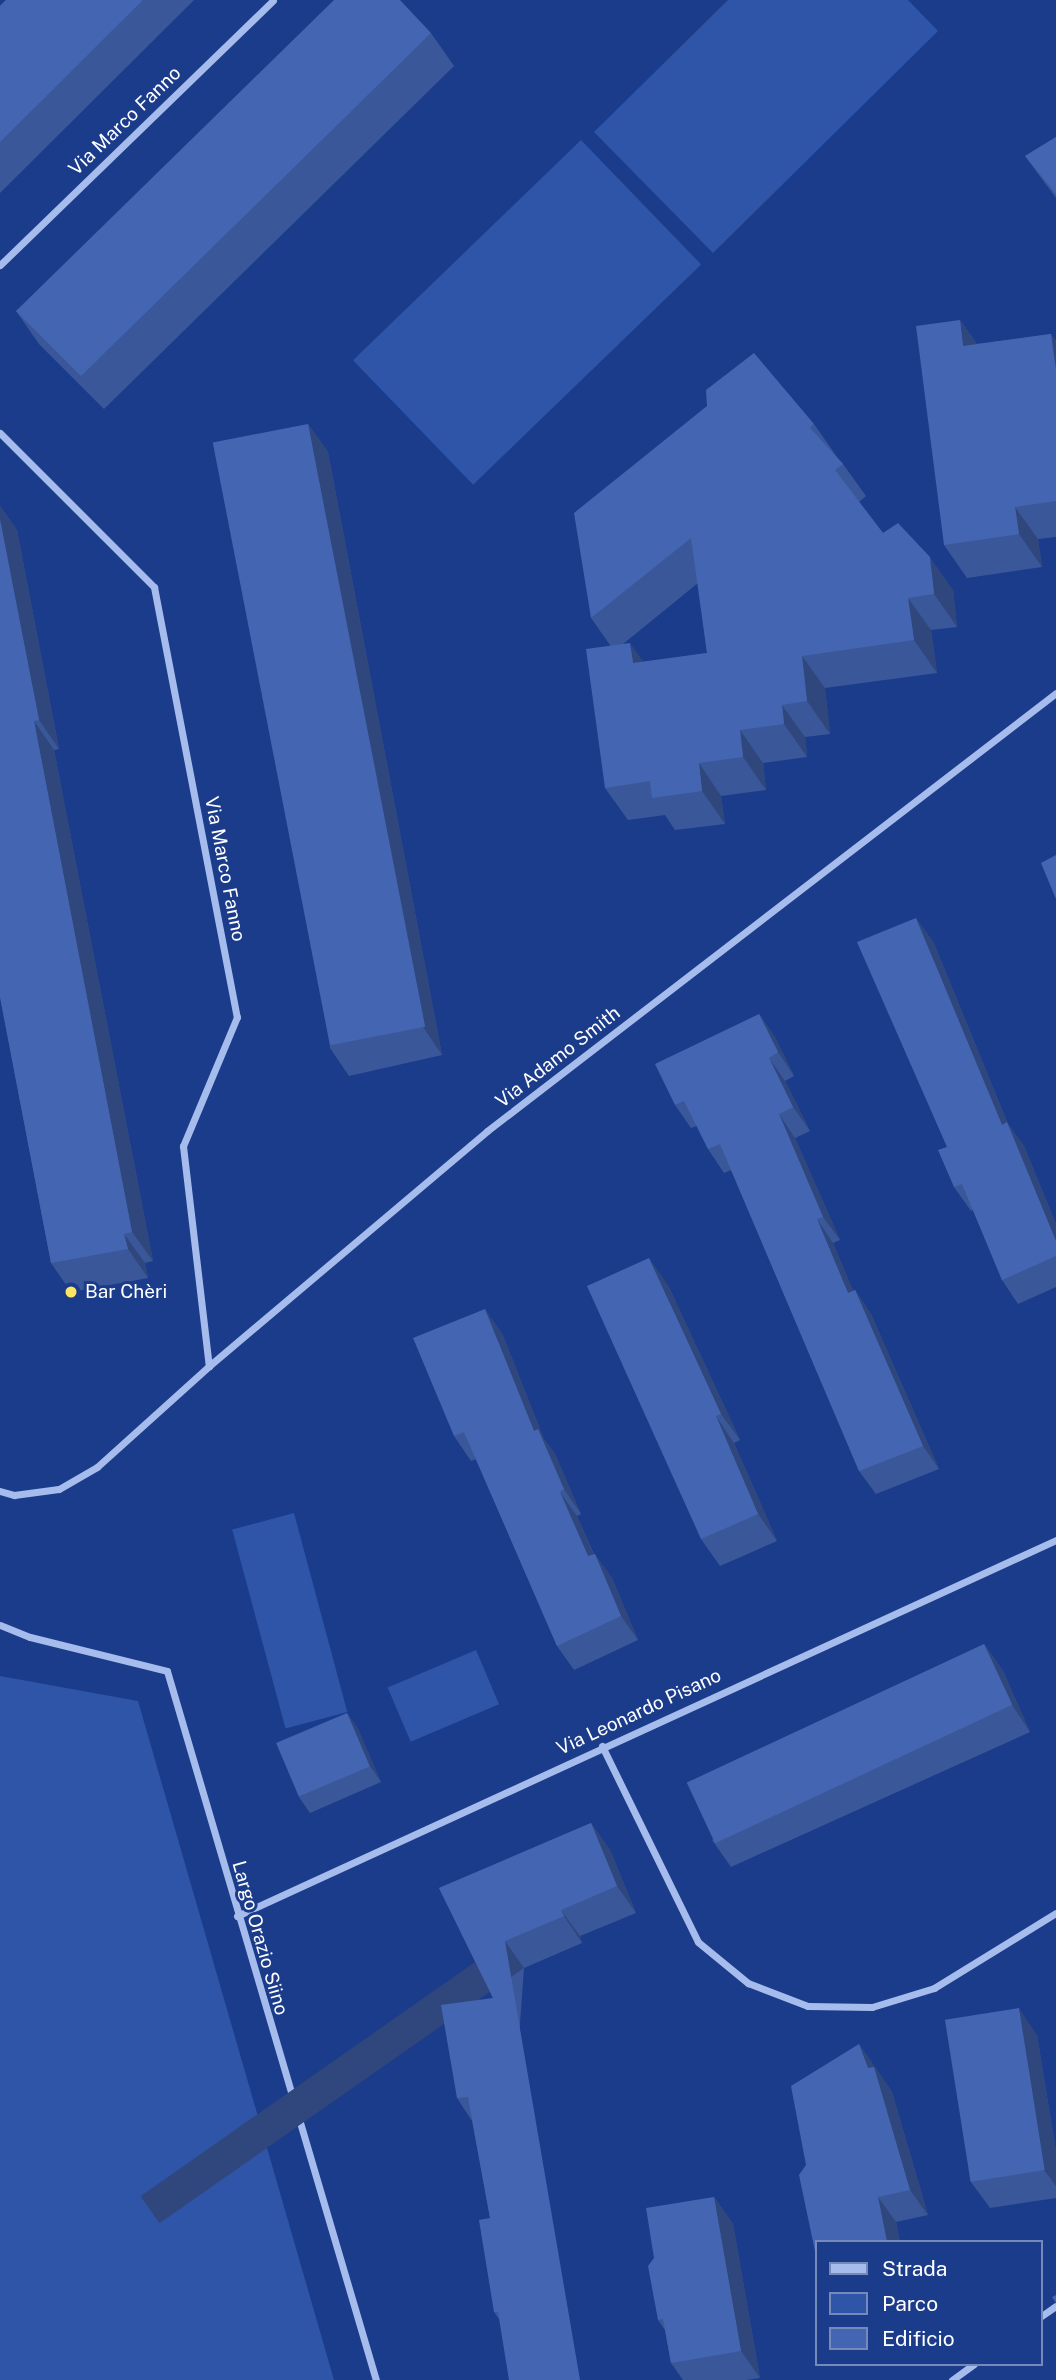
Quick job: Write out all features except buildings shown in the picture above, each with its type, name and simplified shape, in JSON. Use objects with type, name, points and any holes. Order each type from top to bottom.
[{"type":"street","name":"Via Marco Fanno","points":[[0,265],[273,0]]},
{"type":"street","name":"Via Marco Fanno","points":[[0,433],[155,587],[237,1017],[183,1146],[209,1366]]},
{"type":"street","name":"Via Adamo Smith","points":[[0,1491],[14,1495],[59,1489],[97,1468],[209,1366],[487,1131],[1056,693]]},
{"type":"street","name":"Via Leonardo Pisano","points":[[237,1916],[602,1746],[1056,1540]]},
{"type":"street","name":"Largo Orazio Siino","points":[[0,1625],[30,1637],[167,1671],[237,1916],[376,2380]]},
{"type":"street","points":[[602,1746],[698,1942],[748,1983],[808,2006],[872,2007],[934,1988],[1056,1913]]},
{"type":"street","points":[[952,2380],[971,2366]]},
{"type":"green space","points":[[728,0],[908,0],[938,31],[713,253],[594,132]]},
{"type":"green space","points":[[581,140],[701,264],[473,485],[353,360]]},
{"type":"green space","points":[[294,1513],[347,1712],[285,1729],[232,1530]]},
{"type":"green space","points":[[476,1650],[499,1704],[411,1742],[388,1688]]},
{"type":"green space","points":[[0,1676],[138,1701],[334,2380],[0,2380]]},
{"type":"place","name":"Bar Chèri","points":[[71,1292]]}]
